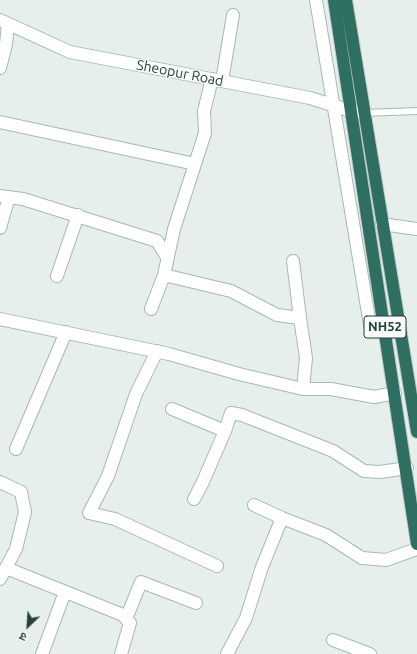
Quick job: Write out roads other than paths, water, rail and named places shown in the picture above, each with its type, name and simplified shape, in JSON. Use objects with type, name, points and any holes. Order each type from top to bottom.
[{"type":"highway","name":"NH52","points":[[334,0],[407,468],[417,544]]},
{"type":"highway","name":"NH52","points":[[346,0],[382,224],[415,405],[417,432]]},
{"type":"street","points":[[316,0],[332,104],[370,325]]},
{"type":"street","points":[[151,310],[164,275],[167,257],[204,133],[204,111],[217,80],[233,15]]},
{"type":"street","points":[[0,68],[6,44],[4,22]]},
{"type":"street","name":"Sheopur Road","points":[[4,22],[70,52],[310,98],[351,111],[364,113]]},
{"type":"street","points":[[0,122],[195,164]]},
{"type":"street","points":[[0,228],[4,196],[23,199],[157,241],[167,257]]},
{"type":"street","points":[[57,276],[78,215]]},
{"type":"street","points":[[382,224],[417,229]]},
{"type":"street","points":[[293,261],[306,358],[303,388]]},
{"type":"street","points":[[164,275],[231,291],[277,315],[300,318]]},
{"type":"street","points":[[0,319],[157,351],[239,374],[303,388],[332,389],[374,397],[395,393]]},
{"type":"street","points":[[16,449],[66,332]]},
{"type":"street","points":[[157,351],[136,394],[108,476],[89,513],[115,519],[217,566]]},
{"type":"street","points":[[172,409],[225,431]]},
{"type":"street","points":[[194,499],[225,431],[231,413],[242,415],[333,451],[364,471],[380,472],[407,468]]},
{"type":"street","points":[[0,482],[21,492],[25,512],[16,549],[3,573],[65,592],[123,615],[130,623],[121,654]]},
{"type":"street","points":[[254,505],[282,518],[326,535],[362,558],[386,560],[417,549]]},
{"type":"street","points":[[227,654],[246,618],[262,567],[282,518]]},
{"type":"street","points":[[126,619],[141,582],[196,603]]},
{"type":"street","points":[[42,654],[65,592]]},
{"type":"street","points":[[333,640],[370,654]]},
{"type":"lane","points":[[364,113],[417,111]]}]
